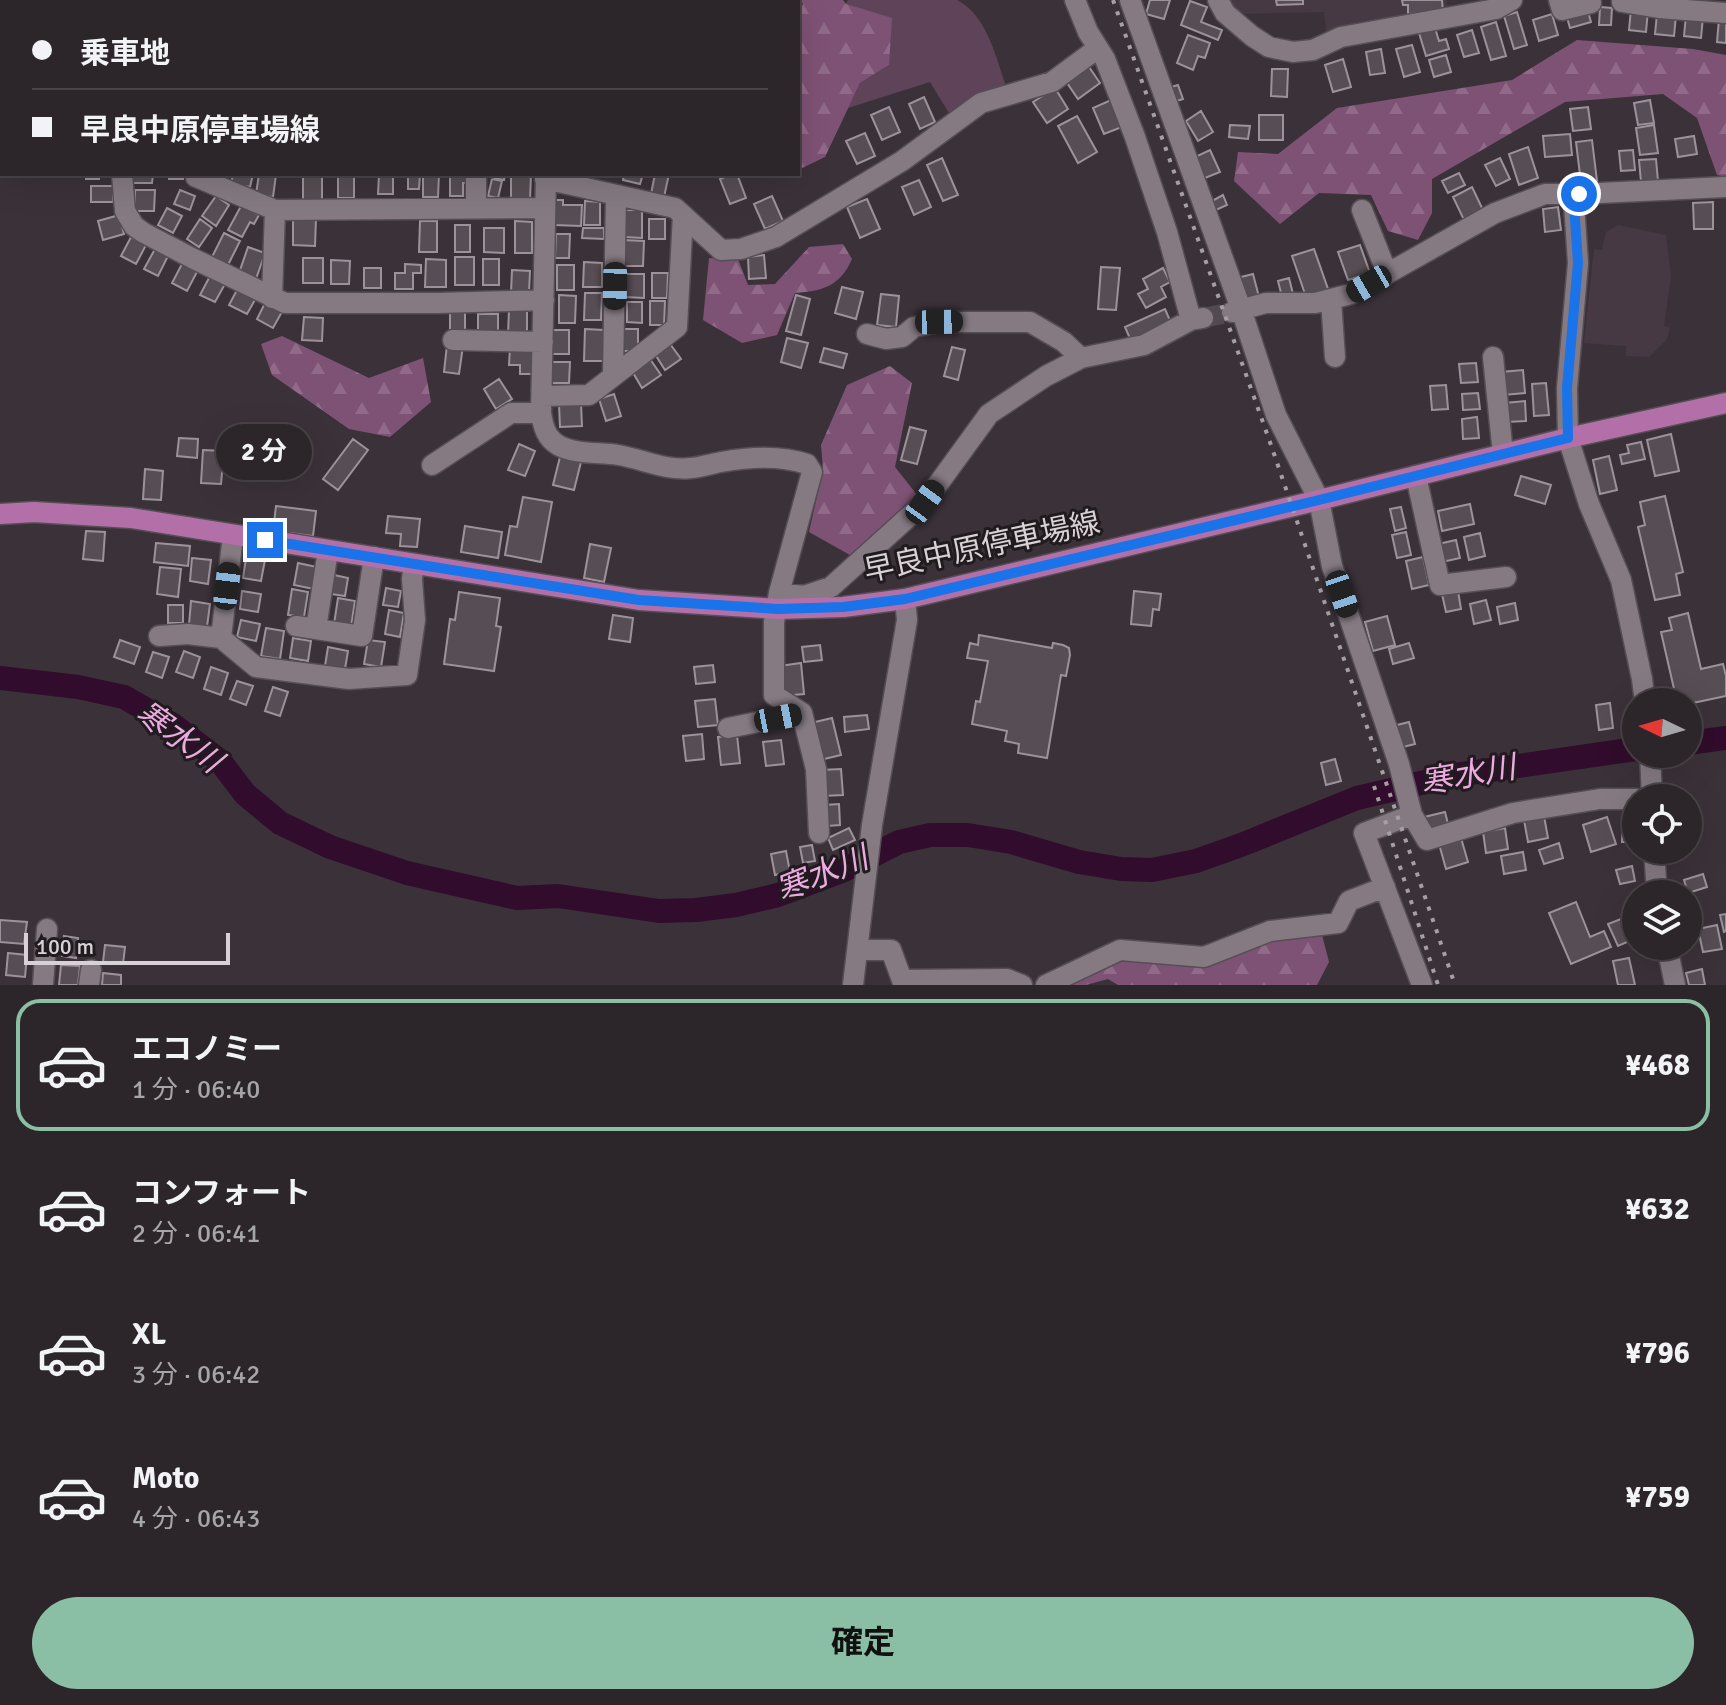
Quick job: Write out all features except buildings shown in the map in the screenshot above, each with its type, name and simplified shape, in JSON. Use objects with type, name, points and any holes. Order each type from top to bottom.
[{"type":"main road","name":"早良中原停車場線","points":[[0,514],[34,512],[131,518],[639,600],[778,601],[843,607],[905,599],[1568,438],[1726,403]]},
{"type":"street","points":[[778,601],[831,587],[925,502],[989,414],[1046,376],[1081,358],[1144,345],[1197,319],[1135,137],[1105,59],[1088,32],[1075,0]]},
{"type":"street","points":[[1130,0],[1276,415],[1319,500],[1332,566],[1399,764],[1412,815],[1427,840],[1513,813],[1600,799],[1622,799]]},
{"type":"street","points":[[1218,0],[1225,13],[1252,36],[1269,47],[1293,52],[1313,50],[1341,37],[1496,9],[1512,0]]},
{"type":"street","points":[[1559,0],[1562,10],[1591,3]]},
{"type":"street","points":[[1623,0],[1659,8],[1726,13]]},
{"type":"street","points":[[819,833],[816,769],[802,713],[774,695],[774,622],[812,472],[807,464],[794,459],[746,458],[689,469],[663,467],[624,456],[558,446],[549,437],[543,427],[542,405],[546,177],[675,208],[721,250],[741,249],[776,237],[902,161],[981,103],[1052,82],[1098,48]]},
{"type":"street","points":[[122,176],[125,211],[134,226],[285,303],[544,300]]},
{"type":"street","points":[[196,176],[275,210],[545,208]]},
{"type":"street","points":[[476,176],[476,208]]},
{"type":"street","points":[[1237,310],[1266,303],[1315,303],[1351,294],[1495,213],[1545,194],[1726,187]]},
{"type":"street","points":[[1579,194],[1574,204],[1578,263],[1567,388],[1568,438],[1589,504],[1621,580],[1642,688]]},
{"type":"street","points":[[613,376],[616,195]]},
{"type":"street","points":[[272,298],[275,210]]},
{"type":"street","points":[[1362,210],[1387,273]]},
{"type":"street","points":[[432,465],[511,413],[589,395],[677,327],[683,215]]},
{"type":"street","points":[[1331,300],[1335,357]]},
{"type":"street","points":[[867,334],[886,339],[902,337],[914,327],[939,322],[1030,322],[1064,342],[1081,358]]},
{"type":"street","points":[[453,340],[543,342]]},
{"type":"street","points":[[1493,357],[1503,454]]},
{"type":"street","points":[[1416,476],[1440,585],[1506,577]]},
{"type":"street","points":[[221,638],[233,535]]},
{"type":"street","points":[[328,550],[306,628],[362,636],[374,557]]},
{"type":"street","points":[[159,636],[188,634],[221,638],[256,667],[349,679],[407,675],[415,620],[414,564]]},
{"type":"street","points":[[853,985],[872,825],[907,620],[905,599]]},
{"type":"street","points":[[728,728],[802,713]]},
{"type":"street","points":[[1412,815],[1364,833],[1422,985]]},
{"type":"street","points":[[1046,985],[1120,950],[1204,957],[1270,931],[1338,923],[1349,901],[1385,887]]},
{"type":"street","points":[[43,985],[47,929]]},
{"type":"street","points":[[858,950],[891,950],[902,980],[1007,979],[1022,985]]},
{"type":"street","points":[[1670,960],[1675,985]]},
{"type":"shaded area","points":[[848,0],[957,0],[968,7],[984,27],[1007,89],[952,118],[930,82],[848,108],[860,83],[889,65],[846,4]]},
{"type":"shaded area","points":[[1227,0],[1447,0],[1447,13],[1327,37],[1324,12],[1236,14]]},
{"type":"shaded area","points":[[1618,225],[1666,235],[1671,276],[1664,326],[1670,328],[1667,339],[1649,357],[1626,356],[1626,346],[1584,343],[1594,249],[1602,250],[1606,232]]},
{"type":"green space","points":[[800,0],[843,0],[846,4],[892,18],[889,65],[860,83],[825,157],[800,169],[800,16],[803,3]]},
{"type":"green space","points":[[1577,40],[1693,49],[1726,55],[1726,177],[1717,175],[1697,118],[1663,94],[1565,102],[1432,179],[1432,213],[1418,240],[1388,231],[1371,195],[1319,193],[1280,224],[1234,181],[1238,152],[1278,154],[1337,108],[1512,80]]},
{"type":"green space","points":[[843,244],[852,259],[842,275],[830,285],[795,293],[777,335],[742,343],[703,320],[709,258],[738,259],[748,285],[775,284],[809,247]]},
{"type":"green space","points":[[282,336],[369,378],[423,358],[431,402],[390,437],[349,429],[272,375],[261,344]]},
{"type":"green space","points":[[890,366],[912,383],[895,467],[918,496],[850,555],[809,532],[823,470],[821,445],[847,385]]},
{"type":"green space","points":[[1322,935],[1329,962],[1317,985],[1118,985],[1108,979],[1086,985],[1060,985],[1120,958],[1273,937]]},
{"type":"waterway","name":"寒水川","points":[[0,678],[78,687],[124,697],[173,725],[220,761],[245,794],[280,823],[330,847],[407,873],[517,898],[558,896],[659,911],[736,905],[778,895],[844,870],[899,842],[930,835],[968,835],[1011,842],[1079,862],[1152,870],[1196,861],[1357,798],[1455,775],[1622,751]]},
{"type":"waterway","name":"寒水川","points":[[1702,741],[1726,738]]},
{"type":"tunnel","points":[[1203,318],[1232,312]]},
{"type":"railway","points":[[1113,0],[1271,445],[1455,985]]},
{"type":"railway","points":[[1374,786],[1438,985]]},
{"type":"route","points":[[265,540],[639,600],[778,609],[843,607],[905,599],[1568,438],[1567,388],[1578,263],[1574,204],[1579,194]]}]
